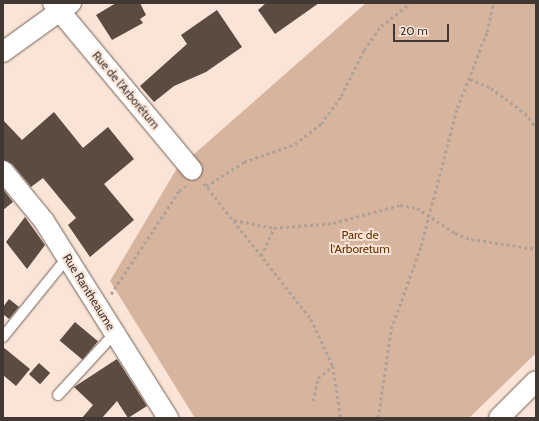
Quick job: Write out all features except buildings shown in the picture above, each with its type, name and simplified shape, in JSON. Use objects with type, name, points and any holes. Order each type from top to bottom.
[{"type":"street","points":[[3,52],[61,6]]},
{"type":"street","name":"Rue de l'Arborétum","points":[[61,6],[195,173]]},
{"type":"street","name":"Rue Rantheaume","points":[[3,171],[44,221],[168,418]]},
{"type":"street","points":[[499,418],[536,381]]},
{"type":"lane","points":[[3,337],[67,258]]},
{"type":"lane","points":[[58,395],[115,333]]},
{"type":"path","points":[[206,186],[244,162],[295,144],[321,124],[341,96],[364,50],[381,26],[410,3]]},
{"type":"path","points":[[378,418],[391,329],[430,215],[457,108],[470,79],[487,32],[493,3]]},
{"type":"path","points":[[470,79],[491,88],[525,113],[536,127]]},
{"type":"path","points":[[99,308],[116,288],[179,191],[195,173],[311,319],[333,366],[341,418]]},
{"type":"path","points":[[233,220],[274,228],[333,223],[400,205],[417,208],[430,215],[455,233],[471,239],[536,250]]},
{"type":"path","points":[[261,256],[274,228]]},
{"type":"path","points":[[313,400],[318,378],[333,366]]},
{"type":"green space","name":"Parc de l'Arboretum","points":[[366,3],[536,3],[536,353],[469,418],[195,418],[110,281],[176,170]]}]
